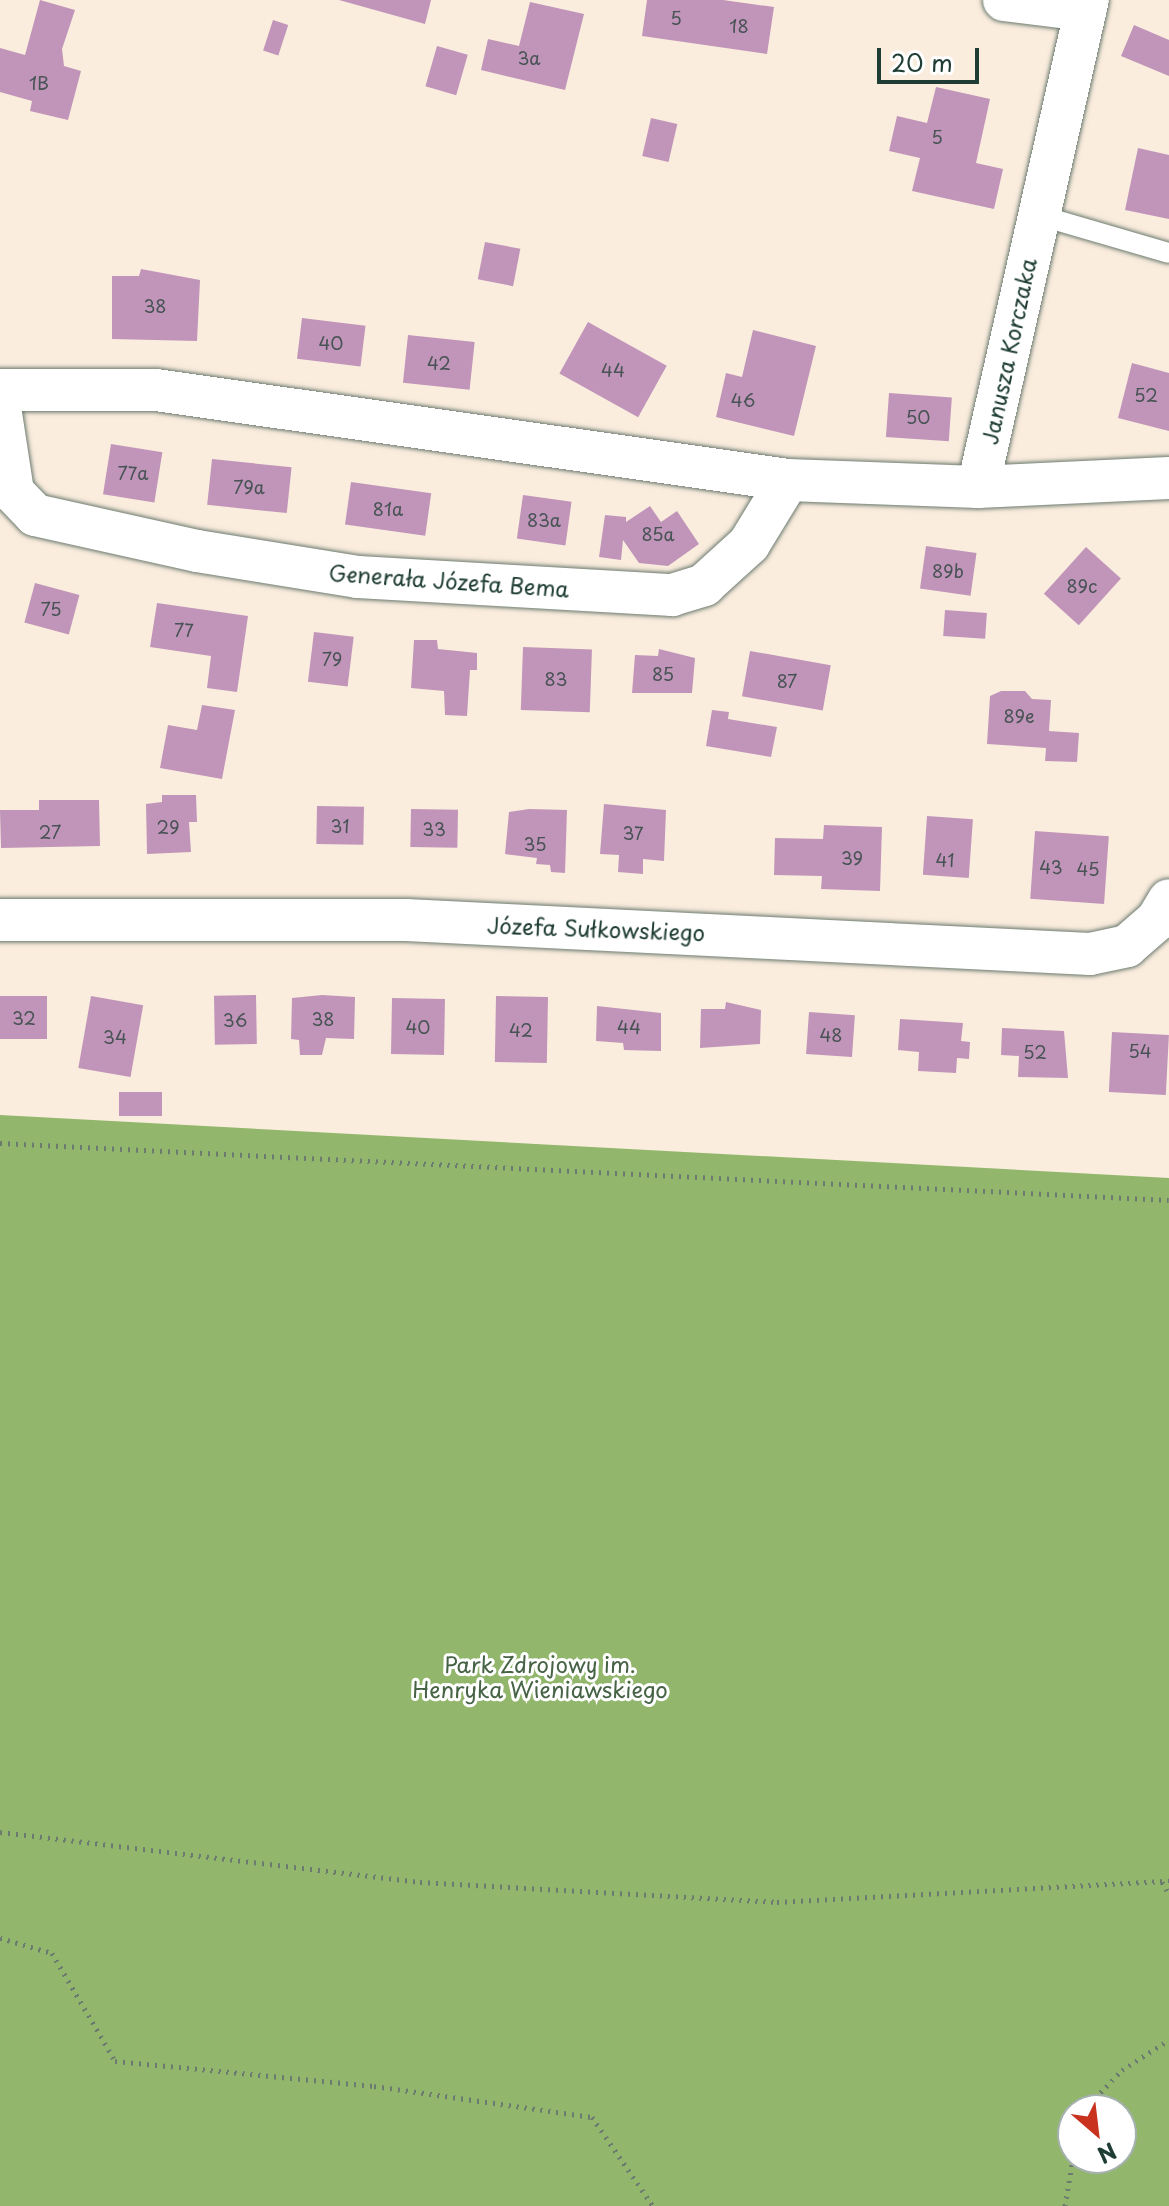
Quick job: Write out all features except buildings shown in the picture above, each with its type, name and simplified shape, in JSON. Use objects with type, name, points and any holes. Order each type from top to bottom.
[{"type":"street","points":[[1004,0],[1087,5]]},
{"type":"street","name":"Janusza Korczaka","points":[[978,487],[1087,5]]},
{"type":"street","points":[[0,390],[156,390],[788,480],[978,487],[1169,478]]},
{"type":"street","name":"Generała Józefa Bema","points":[[0,407],[13,492],[35,515],[197,551],[358,577],[672,595],[704,585],[749,544],[788,480]]},
{"type":"street","name":"Józefa Sułkowskiego","points":[[0,920],[406,920],[1090,954],[1127,946],[1157,920],[1169,900]]},
{"type":"lane","points":[[1038,215],[1169,253]]},
{"type":"path","points":[[0,1143],[1169,1200]]},
{"type":"path","points":[[0,1832],[420,1882],[777,1902],[1166,1882],[1169,1894]]},
{"type":"path","points":[[0,1938],[52,1953],[115,2061],[374,2086],[592,2117],[653,2206]]},
{"type":"path","points":[[1099,2094],[1122,2070],[1169,2040]]},
{"type":"path","points":[[1065,2206],[1070,2174]]},
{"type":"green space","name":"Park Zdrojowy im. Henryka Wieniawskiego","points":[[0,1115],[1169,1178],[1169,2206],[0,2206]]}]
